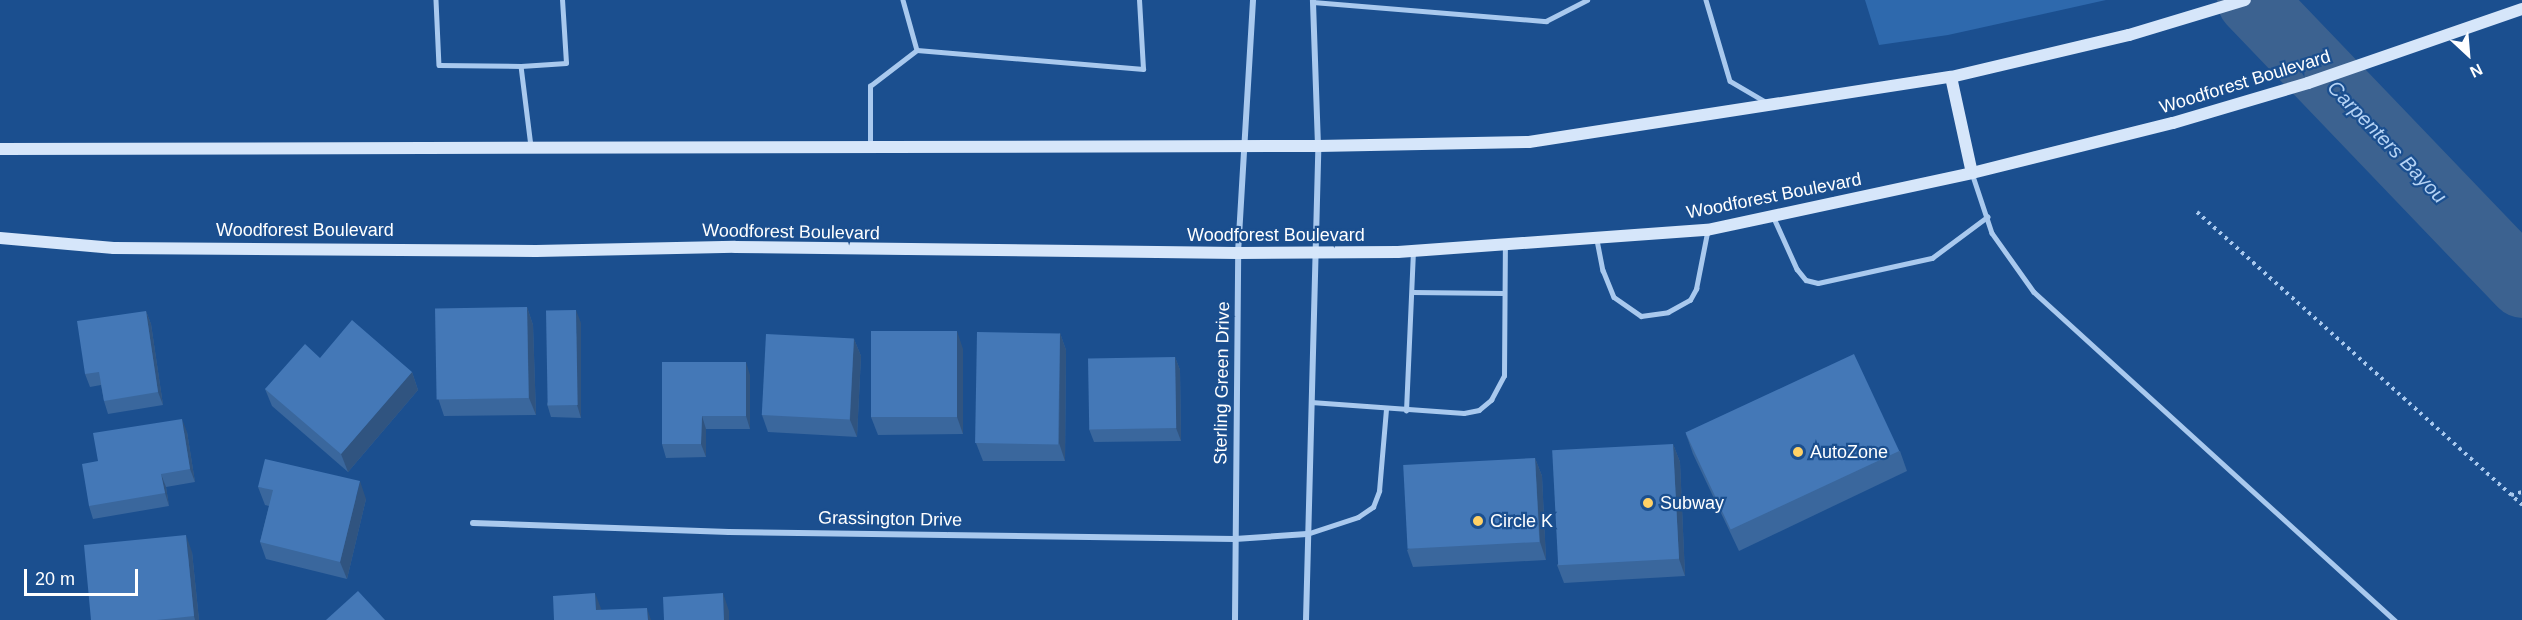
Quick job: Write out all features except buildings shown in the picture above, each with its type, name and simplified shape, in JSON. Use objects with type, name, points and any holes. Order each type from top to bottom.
[{"type":"main road","points":[[0,149],[1318,146],[1529,142],[1951,77],[2129,35],[2245,0]]},
{"type":"main road","name":"Woodforest Boulevard","points":[[0,238],[114,248],[536,251],[735,247],[1238,253],[1413,251],[1598,240],[1707,230],[1972,173],[2173,123],[2308,83],[2522,9]]},
{"type":"main road","points":[[1951,77],[1972,173]]},
{"type":"street","name":"Sterling Green Drive","points":[[1235,620],[1238,253],[1253,0]]},
{"type":"street","points":[[1306,620],[1318,146],[1313,1]]},
{"type":"street","name":"Grassington Drive","points":[[473,523],[729,532],[1235,539],[1307,534]]},
{"type":"lane","points":[[436,0],[439,65],[521,66],[566,63],[562,0]]},
{"type":"lane","points":[[903,0],[917,50]]},
{"type":"lane","points":[[870,146],[870,86],[917,50],[1143,69],[1139,0]]},
{"type":"lane","points":[[1313,1],[1546,21],[1587,0]]},
{"type":"lane","points":[[1706,0],[1730,81],[1771,104]]},
{"type":"lane","points":[[521,66],[531,147]]},
{"type":"lane","points":[[1972,173],[1992,233],[2034,292],[2395,620]]},
{"type":"lane","points":[[1772,216],[1797,269],[1806,280],[1818,283],[1932,258],[1987,217]]},
{"type":"lane","points":[[1598,240],[1603,270],[1614,297],[1641,316],[1656,314],[1690,300],[1696,289],[1707,230]]},
{"type":"lane","points":[[1311,402],[1406,411],[1464,413],[1479,410],[1491,400],[1504,376],[1505,247]]},
{"type":"lane","points":[[1406,411],[1413,251]]},
{"type":"lane","points":[[1412,292],[1504,293]]},
{"type":"lane","points":[[1307,534],[1358,517],[1373,507],[1379,491],[1386,409]]},
{"type":"path","points":[[2197,212],[2522,505]]},
{"type":"path","points":[[2511,495],[2522,492]]},
{"type":"shaded area","points":[[1865,0],[2106,0],[1948,35],[1879,45]]},
{"type":"waterway","name":"Carpenters Bayou","points":[[2251,0],[2522,283]]},
{"type":"place","name":"AutoZone","points":[[1798,452]]},
{"type":"place","name":"Subway","points":[[1648,503]]},
{"type":"place","name":"Circle K","points":[[1478,521]]}]
